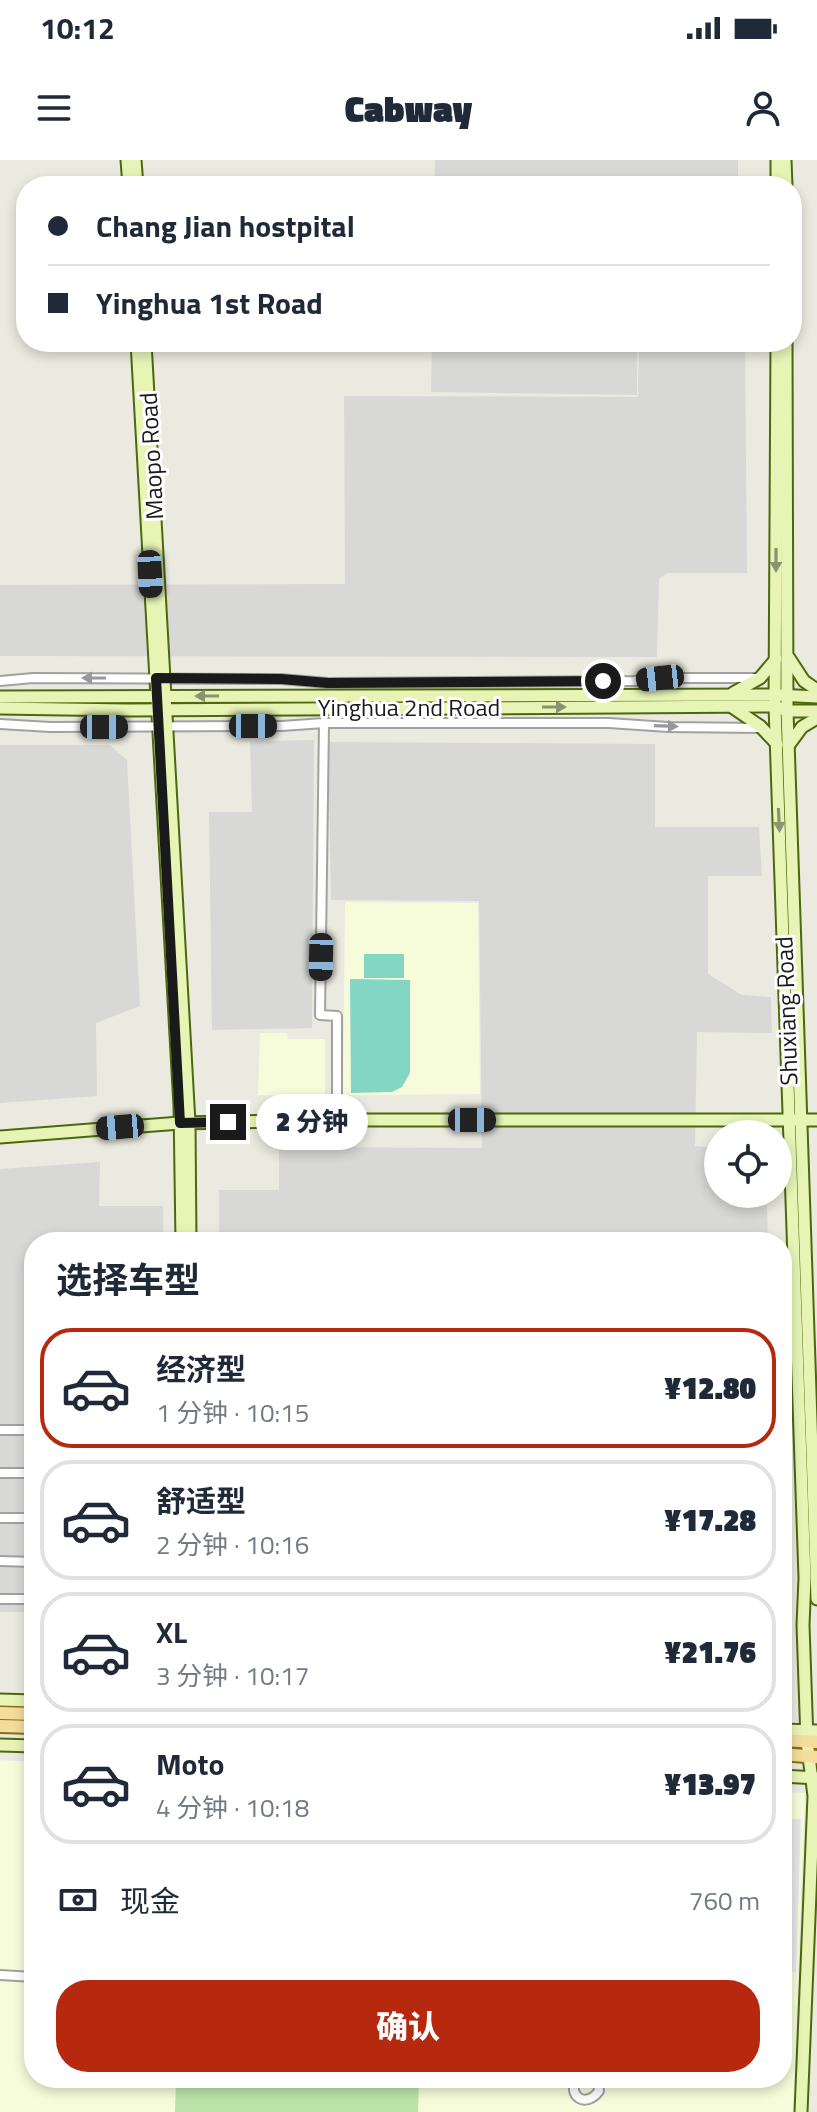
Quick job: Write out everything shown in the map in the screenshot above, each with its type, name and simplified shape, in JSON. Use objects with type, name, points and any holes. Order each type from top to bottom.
[{"type":"main road","points":[[0,1713],[24,1714]]},
{"type":"main road","points":[[0,1726],[24,1727]]},
{"type":"main road","points":[[792,1739],[812,1736]]},
{"type":"main road","points":[[792,1755],[813,1756]]},
{"type":"street","name":"Maopo Road","points":[[138,352],[162,697],[189,1232]]},
{"type":"street","name":"Maopo Road","points":[[145,352],[160,678]]},
{"type":"street","name":"Shuxiang Road","points":[[777,352],[782,658]]},
{"type":"street","name":"Shuxiang Road","points":[[786,352],[782,746],[817,1599]]},
{"type":"street","points":[[817,690],[782,658],[730,701],[782,746],[817,718]]},
{"type":"street","name":"Yinghua 2nd Road","points":[[0,681],[160,678],[281,679],[328,683],[760,678]]},
{"type":"street","points":[[802,678],[817,679]]},
{"type":"street","name":"Yinghua 2nd Road","points":[[0,697],[782,702],[817,697]]},
{"type":"street","name":"Yinghua 2nd Road","points":[[0,708],[162,710],[730,701]]},
{"type":"street","name":"Yinghua 2nd Road","points":[[782,702],[817,711]]},
{"type":"street","points":[[324,723],[320,1015],[337,1016],[337,1120]]},
{"type":"street","name":"Yinghua 2nd Road","points":[[0,724],[50,727],[609,723],[762,728]]},
{"type":"street","points":[[802,727],[817,728]]},
{"type":"street","name":"Shuxiang Road","points":[[795,1120],[805,1562],[803,1625],[814,1778],[801,2112]]},
{"type":"street","points":[[0,1137],[184,1123],[817,1120]]},
{"type":"street","name":"Maopo Road","points":[[182,1232],[184,1123]]},
{"type":"street","points":[[0,1430],[24,1430]]},
{"type":"street","points":[[0,1473],[24,1473]]},
{"type":"street","points":[[0,1518],[24,1518]]},
{"type":"street","points":[[0,1561],[24,1562]]},
{"type":"street","points":[[0,1599],[24,1599]]},
{"type":"street","points":[[0,1700],[24,1701]]},
{"type":"street","points":[[792,1732],[812,1736]]},
{"type":"street","points":[[0,1745],[24,1746]]},
{"type":"street","points":[[792,1777],[814,1778]]},
{"type":"street","points":[[807,2112],[817,1826]]},
{"type":"street","points":[[0,1975],[24,1976]]},
{"type":"street","points":[[574,2088],[578,2097],[585,2100],[593,2098],[599,2088]]},
{"type":"shaded area","points":[[435,160],[738,160],[738,176],[434,176]]},
{"type":"shaded area","points":[[432,352],[637,352],[637,395],[431,392]]},
{"type":"shaded area","points":[[639,352],[745,352],[747,573],[667,573],[659,579],[657,657],[0,656],[0,585],[345,584],[344,396],[638,397]]},
{"type":"shaded area","points":[[314,740],[312,1028],[212,1030],[209,812],[252,812],[250,741]]},
{"type":"shaded area","points":[[328,742],[655,744],[655,827],[759,827],[762,876],[708,876],[708,974],[742,995],[771,997],[772,1033],[697,1032],[695,1146],[704,1147],[704,1208],[767,1208],[768,1232],[219,1232],[219,1190],[279,1190],[279,1147],[482,1148],[479,901],[331,900]]},
{"type":"shaded area","points":[[0,745],[110,745],[127,760],[140,1006],[96,1023],[97,1096],[0,1103]]},
{"type":"shaded area","points":[[345,902],[478,903],[480,1094],[343,1095]]},
{"type":"shaded area","points":[[364,954],[404,954],[404,978],[364,978]]},
{"type":"shaded area","points":[[350,979],[410,980],[410,1073],[402,1087],[392,1092],[351,1093]]},
{"type":"shaded area","points":[[260,1033],[287,1033],[288,1039],[325,1039],[325,1096],[258,1095]]},
{"type":"shaded area","points":[[100,1162],[99,1206],[163,1206],[163,1232],[24,1232],[24,1612],[0,1612],[0,1169]]},
{"type":"shaded area","points":[[0,1760],[24,1761],[24,2088],[792,2088],[792,1792],[805,1793],[793,2112],[0,2112]]},
{"type":"shaded area","points":[[792,1819],[801,1819],[796,1972],[792,1972]]},
{"type":"green space","points":[[176,2088],[419,2088],[418,2112],[175,2112]]},
{"type":"route","points":[[228,1122],[180,1123],[156,678],[281,679],[328,683],[603,681]]}]
